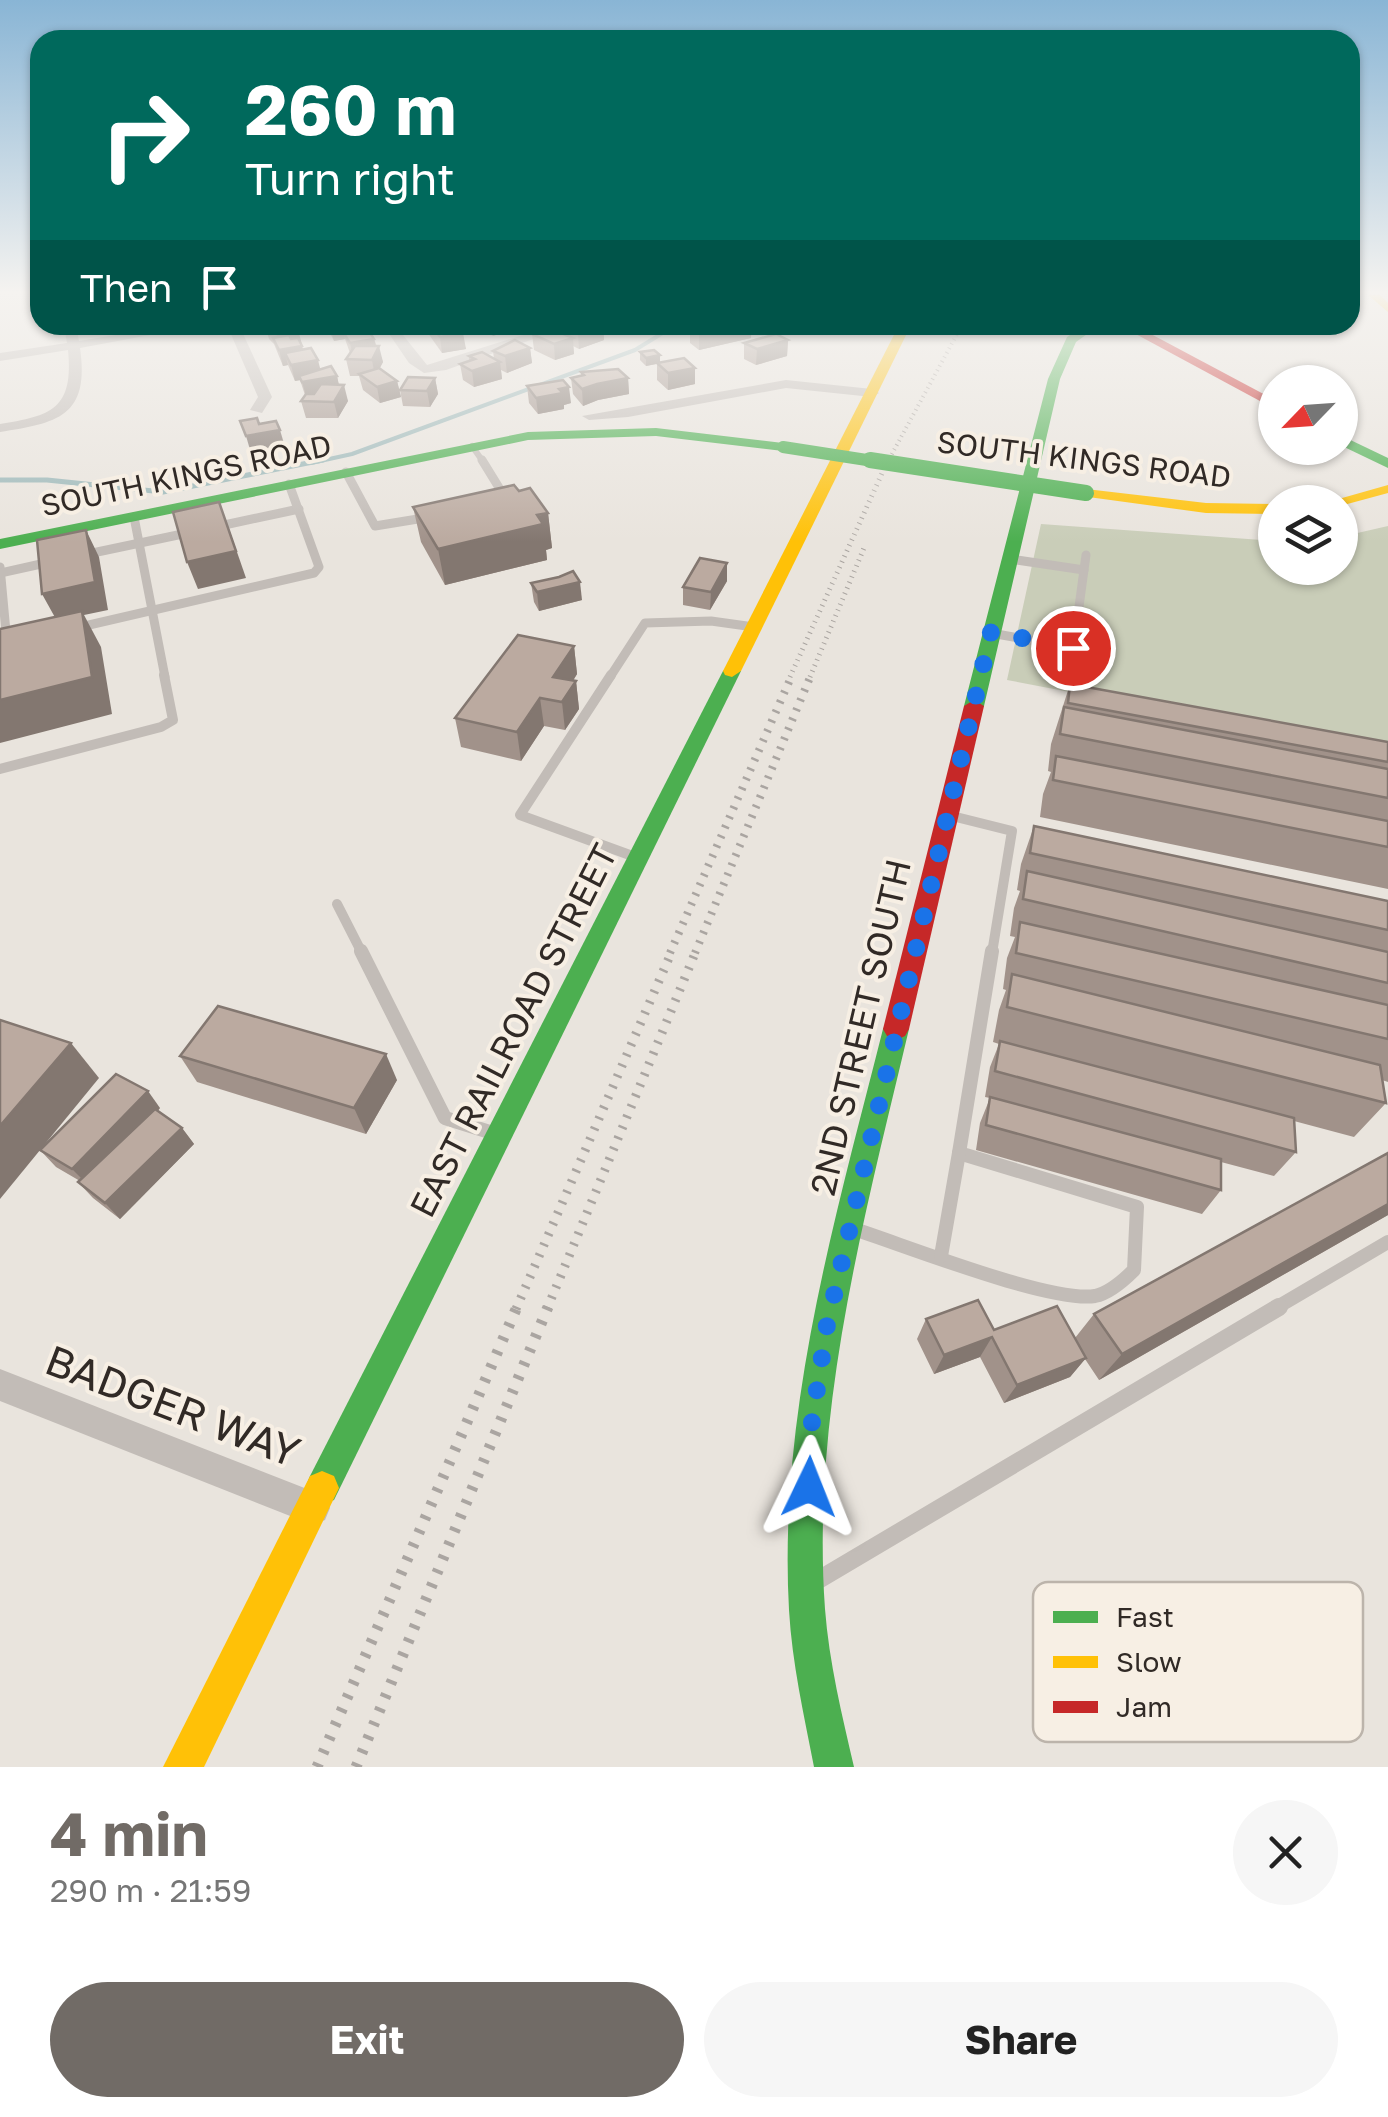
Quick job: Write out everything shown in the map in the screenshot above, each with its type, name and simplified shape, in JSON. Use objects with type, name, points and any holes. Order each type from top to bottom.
[{"type":"street","points":[[0,428],[40,424],[60,411],[78,385],[77,377]]},
{"type":"street","points":[[257,377],[265,396],[257,410]]},
{"type":"street","name":"EAST RAILROAD STREET","points":[[184,1767],[880,377]]},
{"type":"street","name":"2ND STREET SOUTH","points":[[834,1767],[812,1662],[806,1587],[812,1421],[827,1325],[946,814],[1057,377]]},
{"type":"street","points":[[1224,377],[1258,396]]},
{"type":"street","points":[[588,416],[628,413],[786,384],[872,393]]},
{"type":"street","name":"SOUTH KINGS ROAD","points":[[0,544],[472,446],[542,434],[616,429],[700,434],[1206,508],[1258,509]]},
{"type":"street","points":[[1358,448],[1388,464]]},
{"type":"street","points":[[1358,496],[1388,489]]},
{"type":"street","name":"BADGER WAY","points":[[0,1385],[313,1508]]},
{"type":"lane","points":[[472,446],[508,497],[488,504]]},
{"type":"lane","points":[[346,472],[375,526],[437,515]]},
{"type":"lane","points":[[62,631],[314,572],[319,568],[288,484]]},
{"type":"lane","points":[[26,639],[4,643],[0,570],[299,509]]},
{"type":"lane","points":[[0,769],[161,727],[173,720],[134,516]]},
{"type":"lane","points":[[1071,666],[1086,554]]},
{"type":"lane","points":[[1010,559],[1084,570]]},
{"type":"lane","points":[[638,858],[520,815],[645,623],[710,621],[754,627]]},
{"type":"lane","points":[[991,632],[1073,648]]},
{"type":"lane","points":[[941,1256],[1012,831],[946,814]]},
{"type":"lane","points":[[336,904],[445,1118],[500,1135]]},
{"type":"lane","points":[[850,1228],[1040,1288],[1094,1297],[1134,1270],[1137,1207],[958,1153]]},
{"type":"lane","points":[[806,1587],[1388,1242]]},
{"type":"green space","points":[[1041,524],[1258,540],[1258,585],[1358,585],[1358,533],[1388,526],[1388,753],[1007,680]]},
{"type":"building","points":[[300,377],[328,377],[302,382]]},
{"type":"building","points":[[364,377],[392,377],[397,381],[377,387]]},
{"type":"building","points":[[408,377],[435,378],[427,391],[400,390]]},
{"type":"building","points":[[627,377],[628,378],[582,389],[571,378]]},
{"type":"building","points":[[563,380],[569,387],[559,389],[563,393],[536,398],[527,386]]},
{"type":"building","points":[[321,384],[344,385],[334,402],[301,401],[306,394],[314,394]]},
{"type":"building","points":[[257,418],[259,424],[276,421],[280,430],[246,436],[240,421]]},
{"type":"building","points":[[514,485],[519,491],[530,488],[548,513],[537,515],[543,524],[438,549],[413,507]]},
{"type":"building","points":[[219,502],[236,551],[187,562],[173,512]]},
{"type":"building","points":[[86,530],[95,582],[42,594],[37,540]]},
{"type":"building","points":[[700,558],[727,563],[711,592],[683,587]]},
{"type":"building","points":[[573,571],[580,582],[537,592],[531,583],[559,577]]},
{"type":"building","points":[[82,611],[92,677],[0,700],[0,629]]},
{"type":"building","points":[[518,635],[574,646],[553,677],[576,681],[562,702],[540,698],[517,732],[455,718]]},
{"type":"building","points":[[1070,684],[1388,742],[1388,762],[1068,703]]},
{"type":"building","points":[[1064,707],[1388,769],[1388,798],[1060,734]]},
{"type":"building","points":[[1056,756],[1388,821],[1388,847],[1053,780]]},
{"type":"building","points":[[1034,826],[1388,901],[1388,930],[1030,853]]},
{"type":"building","points":[[1027,871],[1388,952],[1388,983],[1023,899]]},
{"type":"building","points":[[1020,922],[1388,1005],[1388,1039],[1016,953]]},
{"type":"building","points":[[1012,974],[1380,1065],[1386,1103],[1007,1007]]},
{"type":"building","points":[[218,1006],[386,1054],[354,1108],[180,1056]]},
{"type":"building","points":[[0,1020],[71,1043],[0,1126]]},
{"type":"building","points":[[1000,1041],[1294,1118],[1296,1152],[995,1071]]},
{"type":"building","points":[[116,1074],[148,1091],[72,1169],[40,1150]]},
{"type":"building","points":[[990,1097],[1221,1159],[1221,1190],[986,1125]]},
{"type":"building","points":[[155,1109],[182,1128],[105,1203],[78,1182]]},
{"type":"building","points":[[1388,1153],[1388,1204],[1122,1354],[1094,1314]]},
{"type":"building","points":[[978,1300],[994,1330],[1057,1306],[1086,1358],[1017,1385],[992,1337],[944,1355],[926,1319]]},
{"type":"waterway","points":[[311,463],[352,454],[560,377]]},
{"type":"waterway","points":[[0,480],[47,480],[163,492],[323,460]]},
{"type":"railway","points":[[887,463],[933,377]]},
{"type":"railway","points":[[790,677],[888,460]]},
{"type":"railway","points":[[810,677],[864,548]]},
{"type":"railway","points":[[670,953],[792,675]]},
{"type":"railway","points":[[695,953],[811,675]]},
{"type":"railway","points":[[516,1309],[672,951]]},
{"type":"railway","points":[[547,1309],[696,951]]},
{"type":"railway","points":[[317,1767],[517,1307]]},
{"type":"railway","points":[[356,1767],[548,1307]]},
{"type":"traffic: fast","points":[[974,706],[1055,377]]},
{"type":"traffic: fast","points":[[0,544],[528,436],[656,432],[783,447]]},
{"type":"traffic: fast","points":[[783,447],[1086,493]]},
{"type":"traffic: fast","points":[[1358,448],[1388,464]]},
{"type":"traffic: fast","points":[[322,1488],[732,671]]},
{"type":"traffic: fast","points":[[834,1767],[814,1669],[807,1609],[805,1535],[809,1462],[829,1316],[896,1029]]},
{"type":"traffic: slow","points":[[732,671],[879,377]]},
{"type":"traffic: slow","points":[[1358,496],[1388,489]]},
{"type":"traffic: slow","points":[[1086,493],[1206,508],[1258,509]]},
{"type":"traffic: slow","points":[[183,1767],[322,1488]]},
{"type":"traffic: jam","points":[[1223,377],[1258,396]]},
{"type":"traffic: jam","points":[[896,1029],[974,706]]},
{"type":"route","points":[[809,1487],[812,1421],[827,1325],[991,632],[1073,648]]}]
